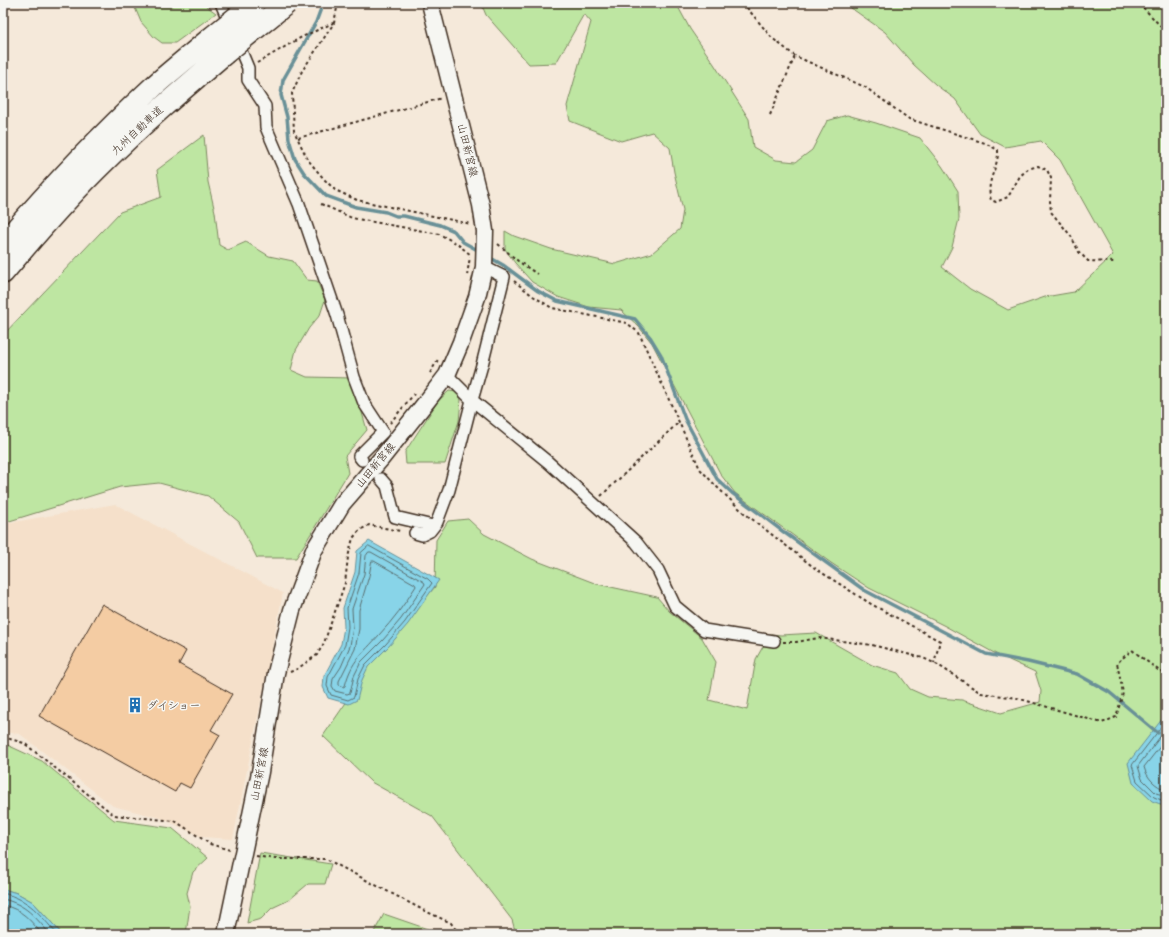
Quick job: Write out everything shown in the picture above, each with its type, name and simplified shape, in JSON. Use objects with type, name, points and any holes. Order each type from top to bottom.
[{"type":"highway","name":"九州自動車道","points":[[3,244],[26,217],[90,150],[153,88],[254,3]]},
{"type":"highway","name":"九州自動車道","points":[[3,273],[37,233],[103,163],[162,107],[286,3]]},
{"type":"main road","name":"山田新宮線","points":[[226,934],[260,772],[276,673],[292,610],[314,550],[342,504],[381,459],[447,375],[461,342],[477,297],[484,267],[485,231],[481,205],[430,3]]},
{"type":"street","points":[[221,3],[248,68],[248,80],[264,106],[266,127],[299,204],[337,315],[354,376],[364,403],[383,432],[359,456],[362,460]]},
{"type":"street","points":[[415,533],[422,535],[430,531],[437,522],[449,490],[482,365],[504,277],[484,267]]},
{"type":"street","points":[[447,375],[472,400],[548,462],[636,542],[658,570],[675,606],[704,630],[774,641]]},
{"type":"street","points":[[381,479],[387,486],[395,517],[433,526]]},
{"type":"path","points":[[338,3],[334,23],[302,71],[292,93],[294,131],[308,160],[335,190],[357,200],[471,224],[485,231],[518,261],[537,274]]},
{"type":"path","points":[[743,3],[772,38],[795,56],[865,87],[909,119],[985,143],[998,150],[999,158],[991,178],[988,192],[991,200],[996,202],[1008,197],[1020,176],[1028,169],[1038,166],[1047,170],[1051,178],[1051,212],[1071,236],[1079,252],[1088,261],[1114,262]]},
{"type":"path","points":[[1139,3],[1166,32]]},
{"type":"path","points":[[248,68],[302,37],[334,23]]},
{"type":"path","points":[[770,115],[795,56]]},
{"type":"path","points":[[298,138],[454,95]]},
{"type":"path","points":[[321,204],[352,218],[439,234],[456,243],[484,267]]},
{"type":"path","points":[[467,276],[470,255]]},
{"type":"path","points":[[504,277],[512,280],[552,308],[627,323],[639,333],[700,469],[743,512],[816,569],[871,604],[940,641],[934,663]]},
{"type":"path","points":[[429,376],[442,352]]},
{"type":"path","points":[[383,432],[415,393]]},
{"type":"path","points":[[593,504],[679,422]]},
{"type":"path","points":[[276,673],[287,673],[297,669],[317,655],[324,643],[345,583],[348,557],[353,538],[360,530],[368,525],[415,533]]},
{"type":"path","points":[[774,641],[796,642],[819,638],[872,645],[923,658],[934,663],[981,693],[1017,698],[1102,723],[1116,717],[1123,693],[1117,663],[1132,650],[1166,676]]},
{"type":"path","points":[[3,737],[24,743],[114,815],[175,821],[210,844],[242,854],[275,859],[326,859],[451,923],[459,934]]},
{"type":"shaded area","points":[[115,504],[283,593],[233,839],[202,837],[161,818],[113,806],[20,734],[3,732],[3,524]]},
{"type":"green space","points":[[133,3],[168,3],[171,6],[179,3],[202,3],[216,13],[175,43],[162,43],[154,37],[141,22]]},
{"type":"green space","points":[[481,3],[676,3],[690,29],[749,119],[753,147],[776,160],[796,162],[812,150],[827,121],[847,115],[920,138],[942,166],[958,191],[959,219],[952,247],[942,267],[970,289],[1008,310],[1045,297],[1074,292],[1113,255],[1060,160],[1041,141],[1005,147],[980,134],[955,99],[936,85],[914,65],[885,32],[844,3],[1166,3],[1166,934],[516,934],[512,920],[432,816],[371,782],[323,736],[352,694],[374,640],[405,621],[435,587],[436,540],[448,521],[468,519],[484,534],[532,559],[597,584],[657,597],[669,611],[702,638],[716,662],[709,700],[747,710],[756,659],[770,634],[781,635],[816,633],[872,665],[898,673],[910,689],[928,697],[962,700],[1001,713],[1040,702],[1041,691],[1035,672],[996,654],[945,626],[869,588],[831,563],[735,493],[721,475],[652,343],[639,327],[621,310],[589,307],[558,297],[532,282],[515,263],[505,249],[505,231],[514,236],[551,249],[615,264],[652,253],[680,229],[683,210],[670,148],[652,132],[621,141],[570,121],[567,106],[591,22],[584,14],[556,63],[529,64],[486,15]]},
{"type":"green space","points":[[204,135],[208,182],[215,212],[219,245],[228,250],[246,242],[269,256],[293,261],[307,280],[317,281],[325,300],[320,315],[309,328],[296,350],[291,370],[307,377],[352,378],[367,430],[345,456],[348,473],[296,558],[257,558],[239,522],[208,496],[159,483],[120,487],[3,523],[3,335],[120,212],[161,197],[157,170]]},
{"type":"green space","points":[[449,391],[457,392],[461,400],[459,421],[445,464],[406,464],[405,452],[438,401]]},
{"type":"green space","points":[[3,743],[42,761],[114,820],[172,828],[208,858],[193,872],[187,893],[190,906],[186,934],[62,934],[33,902],[17,893],[3,889]]},
{"type":"green space","points":[[260,853],[331,864],[325,884],[308,884],[289,900],[272,908],[261,919],[247,923]]},
{"type":"green space","points":[[384,914],[442,934],[373,934]]},
{"type":"water","points":[[369,541],[439,580],[408,624],[368,667],[362,680],[357,700],[349,704],[328,698],[323,687],[324,676],[341,644],[344,627],[343,608],[355,572],[357,551]]},
{"type":"water","points":[[1166,714],[1166,806],[1152,801],[1133,783],[1128,763]]},
{"type":"water","points":[[3,889],[17,893],[33,902],[62,934],[3,934]]},
{"type":"building","name":"ダイショー","points":[[102,604],[186,651],[179,664],[232,694],[211,730],[220,735],[190,788],[180,783],[175,792],[39,716]]},
{"type":"waterway","points":[[323,3],[316,22],[283,80],[281,95],[287,117],[289,139],[295,159],[304,173],[326,196],[356,207],[386,212],[396,216],[404,216],[440,225],[454,231],[463,242],[481,252]]},
{"type":"waterway","points":[[489,257],[503,265],[538,291],[557,301],[635,319],[650,337],[661,355],[685,419],[717,479],[732,493],[864,590],[986,654],[1028,662],[1077,674],[1109,692],[1158,733]]},
{"type":"place","name":"ダイショー","points":[[135,705]]}]
